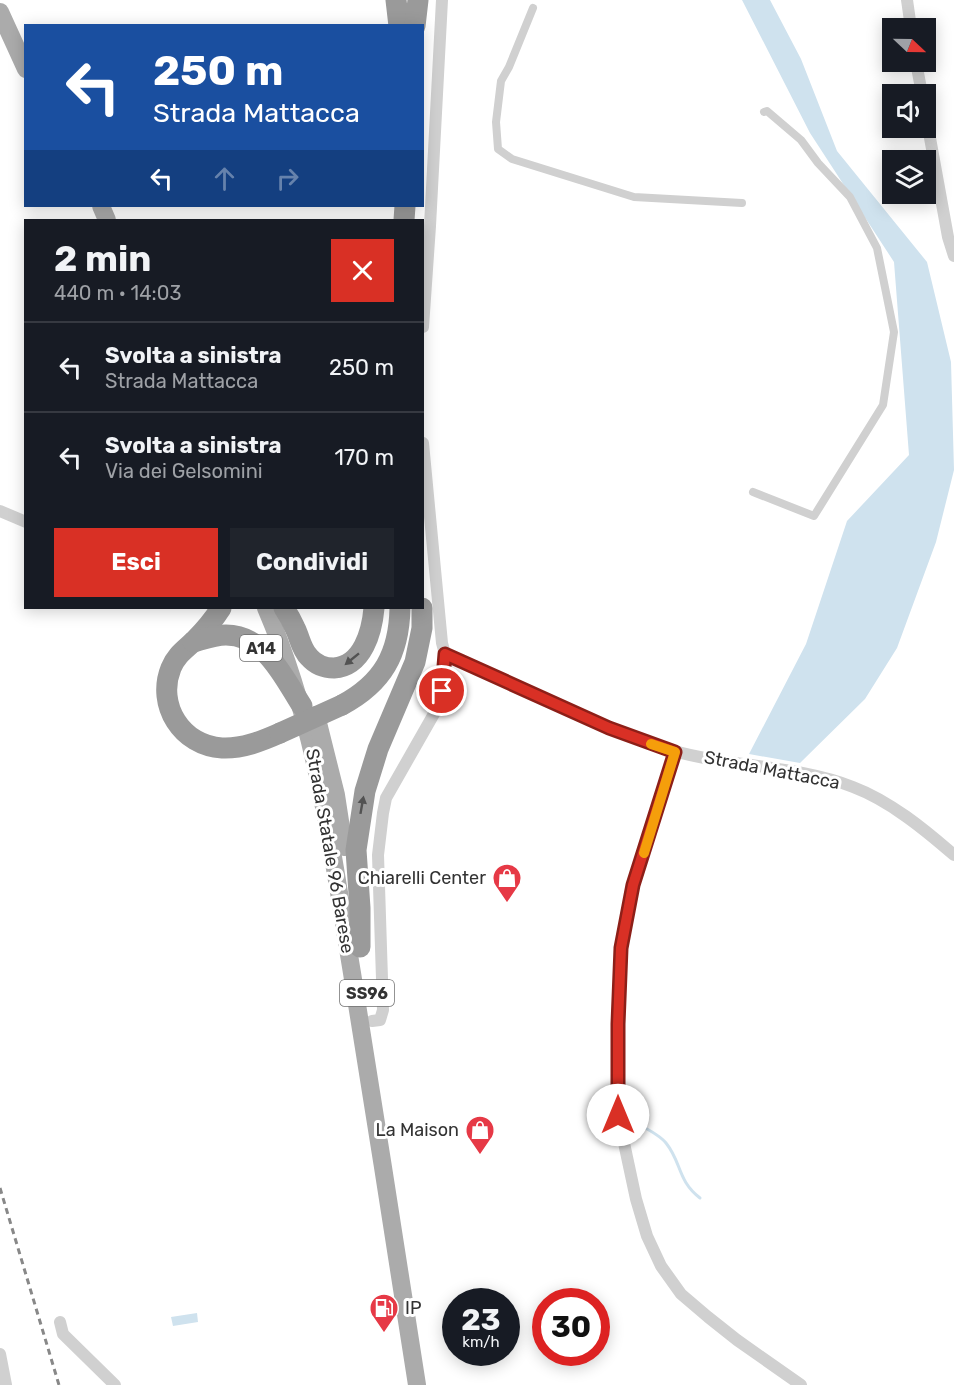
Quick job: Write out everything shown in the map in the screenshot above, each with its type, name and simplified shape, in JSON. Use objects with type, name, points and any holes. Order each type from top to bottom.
[{"type":"highway","points":[[396,0],[399,24]]},
{"type":"highway","points":[[412,0],[414,24]]},
{"type":"highway","points":[[414,24],[418,0]]},
{"type":"highway","points":[[220,609],[194,642],[177,657],[167,680],[167,702],[171,714],[182,730],[198,742],[220,748],[249,745],[280,733],[342,705],[367,690],[387,665],[397,639],[400,609]]},
{"type":"highway","points":[[283,609],[297,630],[307,656],[316,663],[330,668],[348,664],[363,648],[372,625],[374,609]]},
{"type":"highway","points":[[360,947],[356,850],[365,791],[374,759],[419,651],[422,609]]},
{"type":"highway","name":"A14","points":[[194,642],[227,635],[250,641],[273,661],[302,706]]},
{"type":"main road","points":[[7,0],[24,36]]},
{"type":"main road","points":[[0,12],[24,65]]},
{"type":"main road","name":"Strada Statale 96 Barese","points":[[266,609],[302,706],[318,768],[417,1385]]},
{"type":"main road","name":"Strada Statale 96 Barese","points":[[282,609],[325,746],[336,795],[429,1385]]},
{"type":"street","points":[[424,313],[442,0]]},
{"type":"street","points":[[907,0],[910,18]]},
{"type":"street","points":[[533,8],[501,81],[496,122],[498,149],[512,159],[634,197],[742,203]]},
{"type":"street","points":[[753,492],[814,516],[883,405],[894,332],[878,248],[850,197],[818,163],[801,140],[767,111],[764,112]]},
{"type":"street","points":[[930,138],[948,237],[954,256]]},
{"type":"street","points":[[372,1021],[380,1020],[383,1010],[378,855],[386,798],[435,712],[442,691],[445,654],[442,643],[424,454]]},
{"type":"street","points":[[0,511],[24,521]]},
{"type":"street","name":"Strada Mattacca","points":[[445,654],[609,728],[675,752],[804,774],[854,787],[899,812],[954,855]]},
{"type":"street","points":[[675,752],[633,885],[621,948],[618,1115],[636,1199],[647,1236],[661,1266],[681,1294],[708,1317],[801,1385]]},
{"type":"street","points":[[60,1322],[63,1334],[115,1385]]},
{"type":"street","points":[[0,1354],[6,1385]]},
{"type":"water","points":[[742,0],[770,0],[801,59],[837,151],[927,262],[951,362],[954,470],[936,542],[897,648],[865,699],[800,763],[749,754],[806,644],[847,521],[909,455],[894,262],[810,133]]},
{"type":"water","points":[[197,1313],[198,1322],[173,1326],[171,1317]]},
{"type":"waterway","points":[[630,1120],[663,1139],[671,1150],[687,1185],[700,1198]]},
{"type":"railway","points":[[0,1188],[59,1385]]},
{"type":"slow traffic","points":[[644,853],[675,752],[651,744]]},
{"type":"place","name":"Chiarelli Center","points":[[507,904]]},
{"type":"place","name":"La Maison","points":[[480,1156]]},
{"type":"place","name":"IP","points":[[384,1334]]},
{"type":"route","points":[[442,691],[445,654],[609,728],[675,752],[633,885],[624,926],[618,1024],[618,1115]]}]
